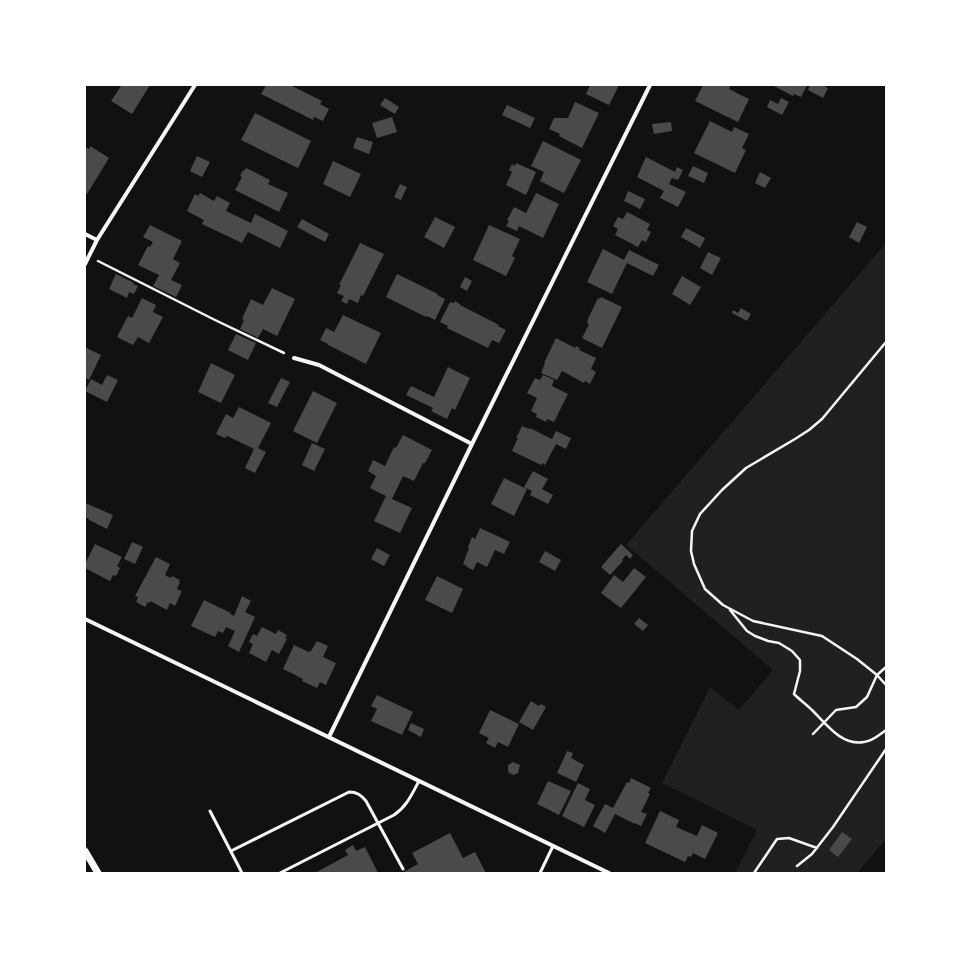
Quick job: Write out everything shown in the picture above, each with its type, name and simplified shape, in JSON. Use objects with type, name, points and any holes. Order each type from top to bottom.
[{"type":"street","points":[[85,264],[97,240],[195,85]]},
{"type":"street","points":[[330,737],[472,444],[650,85]]},
{"type":"street","points":[[85,234],[97,240]]},
{"type":"street","points":[[294,358],[320,365],[472,444]]},
{"type":"street","points":[[85,619],[609,873]]},
{"type":"street","points":[[85,851],[98,873]]},
{"type":"lane","points":[[280,873],[402,810],[420,781]]},
{"type":"lane","points":[[231,851],[349,792],[354,792],[366,801],[403,869]]},
{"type":"lane","points":[[210,811],[242,873]]},
{"type":"lane","points":[[540,873],[553,846]]},
{"type":"path","points":[[89,256],[294,358]]},
{"type":"path","points":[[886,342],[822,419],[795,439],[746,468],[722,490],[700,514],[692,531],[691,551],[694,564],[705,589],[723,605],[753,621],[822,636],[858,659],[877,675],[886,685]]},
{"type":"path","points":[[729,608],[747,631],[768,641],[779,643],[792,651],[800,660],[800,671],[794,694],[837,735],[849,741],[864,742],[873,739],[886,730]]},
{"type":"path","points":[[813,734],[836,710],[856,707],[867,697],[877,675],[886,667]]},
{"type":"path","points":[[797,866],[817,848],[886,750]]},
{"type":"path","points":[[754,873],[777,839],[789,838],[817,848]]},
{"type":"shaded area","points":[[886,243],[886,839],[857,873],[735,873],[757,830],[662,783],[710,687],[739,710],[773,670],[626,545]]},
{"type":"building","points":[[119,85],[150,85],[132,114],[111,101],[121,86]]},
{"type":"building","points":[[266,85],[290,85],[322,101],[320,104],[329,109],[323,121],[314,117],[313,120],[261,94]]},
{"type":"building","points":[[590,85],[619,85],[609,105],[586,94]]},
{"type":"building","points":[[703,85],[731,85],[729,89],[749,99],[738,122],[695,101]]},
{"type":"building","points":[[772,85],[807,85],[801,97],[794,94],[793,96]]},
{"type":"building","points":[[810,85],[823,85],[828,88],[823,98],[808,90]]},
{"type":"building","points":[[385,98],[399,107],[395,114],[380,105]]},
{"type":"building","points":[[781,98],[789,102],[782,115],[767,107],[770,100],[778,104]]},
{"type":"building","points":[[575,102],[599,113],[582,148],[549,129],[554,118],[568,118]]},
{"type":"building","points":[[507,105],[535,118],[530,128],[502,115]]},
{"type":"building","points":[[255,113],[311,141],[298,168],[241,140]]},
{"type":"building","points":[[392,117],[397,132],[377,138],[372,123]]},
{"type":"building","points":[[710,121],[732,132],[734,127],[749,134],[742,148],[746,150],[735,173],[694,153]]},
{"type":"building","points":[[671,122],[672,131],[654,134],[652,124]]},
{"type":"building","points":[[357,137],[373,142],[369,154],[353,148]]},
{"type":"building","points":[[543,141],[581,160],[564,193],[540,181],[544,172],[531,166]]},
{"type":"building","points":[[90,146],[109,158],[87,194],[85,193],[85,147],[89,149]]},
{"type":"building","points":[[197,156],[210,162],[202,177],[190,171]]},
{"type":"building","points":[[646,157],[675,172],[677,167],[683,170],[678,180],[672,178],[669,184],[686,192],[678,207],[660,198],[664,191],[637,177]]},
{"type":"building","points":[[333,161],[361,174],[350,197],[323,184]]},
{"type":"building","points":[[516,163],[536,172],[526,195],[506,185],[512,172],[509,170],[512,164],[515,166]]},
{"type":"building","points":[[693,166],[708,173],[704,183],[688,176]]},
{"type":"building","points":[[246,168],[270,180],[268,184],[288,193],[279,212],[235,190],[242,177],[240,176],[243,170],[244,171]]},
{"type":"building","points":[[760,172],[771,178],[765,188],[755,183]]},
{"type":"building","points":[[400,184],[407,187],[401,200],[394,197]]},
{"type":"building","points":[[628,191],[645,199],[640,209],[624,201]]},
{"type":"building","points":[[200,193],[214,201],[217,196],[230,203],[226,211],[251,223],[255,214],[288,231],[280,248],[248,232],[242,243],[202,224],[204,220],[187,211],[195,194],[198,196]]},
{"type":"building","points":[[536,193],[559,204],[543,238],[519,226],[517,231],[506,226],[509,221],[507,220],[514,207],[526,213]]},
{"type":"building","points":[[627,212],[650,224],[647,230],[651,232],[646,242],[642,240],[638,247],[615,235],[618,229],[613,226],[618,217],[623,219]]},
{"type":"building","points":[[435,217],[455,227],[444,248],[424,237]]},
{"type":"building","points":[[302,219],[329,234],[325,242],[297,227]]},
{"type":"building","points":[[857,222],[867,227],[859,243],[849,237]]},
{"type":"building","points":[[150,225],[182,241],[173,259],[180,263],[171,280],[182,285],[176,297],[153,286],[159,275],[138,265],[148,246],[150,247],[153,242],[143,237]]},
{"type":"building","points":[[489,225],[520,239],[512,256],[515,258],[506,276],[473,260]]},
{"type":"building","points":[[686,228],[705,238],[700,248],[681,237]]},
{"type":"building","points":[[360,243],[384,254],[358,303],[349,299],[347,304],[341,301],[344,296],[337,293],[341,285],[339,285]]},
{"type":"building","points":[[603,249],[624,260],[629,250],[659,265],[653,276],[627,263],[612,294],[587,282]]},
{"type":"building","points":[[708,252],[721,258],[712,275],[700,268]]},
{"type":"building","points":[[116,274],[138,286],[134,294],[129,292],[127,298],[109,289]]},
{"type":"building","points":[[397,274],[438,294],[437,295],[445,299],[435,320],[386,297]]},
{"type":"building","points":[[682,276],[701,287],[690,305],[672,294]]},
{"type":"building","points":[[465,277],[472,281],[467,291],[460,287]]},
{"type":"building","points":[[272,288],[295,299],[277,336],[263,329],[258,338],[240,329],[244,320],[242,319],[251,299],[263,305]]},
{"type":"building","points":[[601,297],[622,307],[602,348],[582,338],[589,324],[587,323],[588,319],[598,298],[600,299]]},
{"type":"building","points":[[142,298],[156,305],[153,312],[163,317],[149,343],[138,337],[133,345],[117,337],[128,316],[132,318]]},
{"type":"building","points":[[455,301],[506,330],[499,343],[492,340],[488,348],[447,328],[448,326],[440,322],[450,302],[454,303]]},
{"type":"building","points":[[741,308],[751,314],[747,321],[732,313],[733,310],[738,313]]},
{"type":"building","points":[[343,315],[381,333],[366,364],[320,340],[326,328],[334,332]]},
{"type":"building","points":[[236,334],[256,343],[248,360],[228,350]]},
{"type":"building","points":[[556,338],[575,348],[576,346],[580,348],[579,350],[596,358],[591,369],[596,372],[590,384],[585,381],[584,383],[562,371],[557,380],[541,373]]},
{"type":"building","points":[[85,347],[101,355],[89,380],[85,378]]},
{"type":"building","points":[[211,363],[235,375],[221,403],[198,392]]},
{"type":"building","points":[[448,367],[470,378],[455,410],[452,408],[447,419],[431,411],[433,408],[406,395],[411,386],[434,397]]},
{"type":"building","points":[[107,375],[118,380],[107,402],[85,391],[91,379],[102,385]]},
{"type":"building","points":[[543,375],[554,380],[552,386],[568,394],[554,422],[547,419],[546,422],[536,417],[537,414],[531,411],[537,398],[527,393],[535,378],[540,380]]},
{"type":"building","points":[[281,378],[290,382],[277,407],[268,403]]},
{"type":"building","points":[[313,391],[337,403],[317,443],[293,431]]},
{"type":"building","points":[[239,407],[271,423],[258,448],[266,452],[255,473],[245,468],[254,449],[227,436],[225,438],[216,434],[226,414],[233,418]]},
{"type":"building","points":[[522,426],[529,429],[530,428],[552,439],[556,431],[571,438],[566,449],[556,444],[545,465],[542,463],[541,465],[512,451]]},
{"type":"building","points":[[403,435],[432,450],[425,463],[423,463],[414,481],[403,476],[392,499],[412,508],[400,533],[374,521],[386,496],[370,488],[376,476],[368,471],[373,460],[385,466],[394,447],[396,448]]},
{"type":"building","points":[[312,443],[325,449],[314,471],[302,465]]},
{"type":"building","points":[[533,471],[548,479],[542,489],[553,495],[548,504],[530,495],[532,491],[524,487]]},
{"type":"building","points":[[504,478],[527,489],[514,516],[491,504]]},
{"type":"building","points":[[85,503],[113,515],[107,529],[85,517]]},
{"type":"building","points":[[480,528],[510,542],[504,554],[495,550],[487,567],[477,562],[473,570],[463,564],[472,537],[475,539]]},
{"type":"building","points":[[132,542],[143,547],[135,564],[124,559]]},
{"type":"building","points":[[95,544],[122,557],[117,566],[120,568],[116,576],[113,575],[110,581],[85,568],[85,564]]},
{"type":"building","points":[[621,544],[633,555],[630,559],[626,555],[622,560],[623,561],[610,575],[601,567]]},
{"type":"building","points":[[377,548],[390,555],[384,566],[371,559]]},
{"type":"building","points":[[545,551],[561,560],[555,571],[539,562]]},
{"type":"building","points":[[156,557],[170,564],[165,575],[171,578],[172,576],[180,580],[177,589],[182,591],[175,606],[170,603],[167,610],[150,601],[150,603],[148,602],[145,607],[136,602],[138,597],[135,596]]},
{"type":"building","points":[[634,568],[646,577],[621,608],[601,593],[614,575],[623,582]]},
{"type":"building","points":[[437,576],[463,589],[452,613],[425,600]]},
{"type":"building","points":[[242,596],[251,601],[245,612],[255,617],[239,652],[228,646],[235,631],[226,627],[223,633],[218,631],[215,637],[191,626],[204,600],[231,613],[230,614],[234,616]]},
{"type":"building","points":[[639,618],[648,625],[643,631],[634,624]]},
{"type":"building","points":[[262,627],[276,634],[278,630],[287,635],[285,638],[287,639],[279,654],[272,650],[266,662],[249,653],[253,644],[249,642],[253,634],[257,636]]},
{"type":"building","points":[[317,641],[328,646],[323,657],[336,663],[326,685],[320,682],[317,688],[302,681],[303,679],[283,669],[294,645],[309,652]]},
{"type":"building","points":[[377,695],[413,712],[402,735],[371,721],[377,709],[371,706]]},
{"type":"building","points":[[531,701],[539,706],[541,704],[546,707],[533,730],[519,722]]},
{"type":"building","points":[[490,710],[519,724],[508,747],[498,742],[495,748],[486,743],[489,738],[479,733]]},
{"type":"building","points":[[411,723],[424,729],[421,737],[408,730]]},
{"type":"building","points":[[567,751],[573,753],[571,758],[584,765],[576,782],[557,773]]},
{"type":"building","points":[[513,762],[520,765],[518,773],[514,775],[509,773],[508,770],[508,765]]},
{"type":"building","points":[[631,778],[651,788],[648,793],[650,794],[641,812],[647,814],[641,826],[615,814],[605,833],[593,826],[605,804],[613,808],[627,782],[629,783]]},
{"type":"building","points":[[548,781],[571,791],[559,815],[537,804]]},
{"type":"building","points":[[578,783],[590,789],[585,800],[595,805],[584,827],[562,816]]},
{"type":"building","points":[[660,811],[679,820],[676,827],[697,836],[702,825],[718,833],[705,859],[693,853],[691,857],[688,856],[685,862],[645,843]]},
{"type":"building","points":[[842,832],[852,839],[838,857],[829,850]]},
{"type":"building","points":[[450,833],[463,858],[475,852],[486,873],[402,873],[418,864],[412,853]]},
{"type":"building","points":[[353,845],[356,851],[365,847],[378,873],[315,873],[348,855],[345,850]]}]
